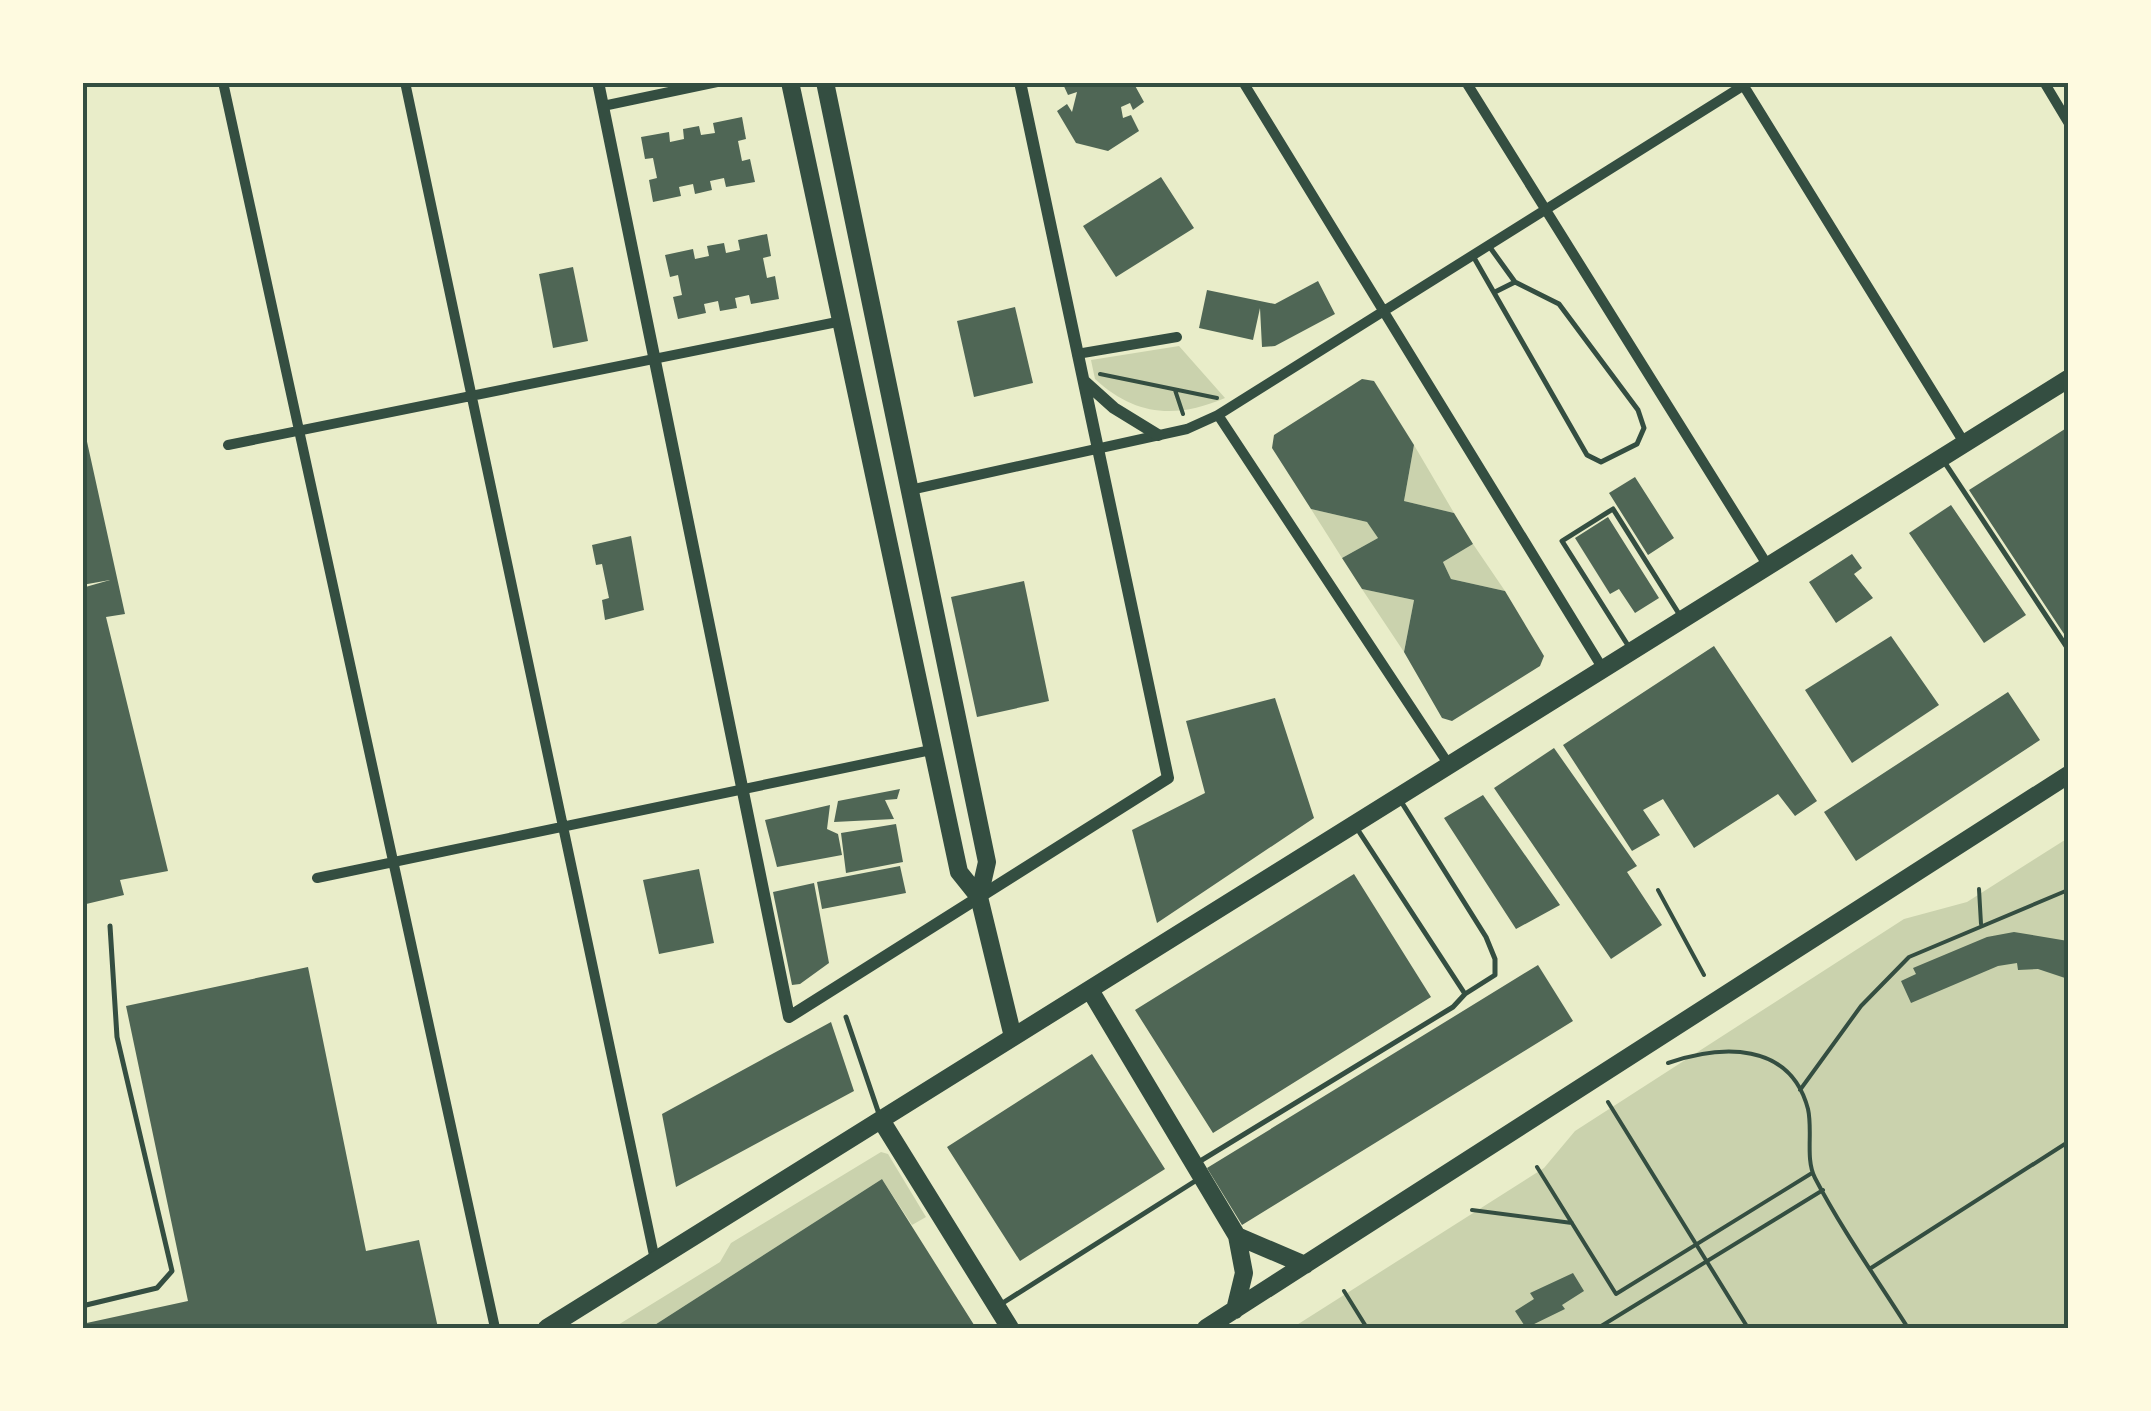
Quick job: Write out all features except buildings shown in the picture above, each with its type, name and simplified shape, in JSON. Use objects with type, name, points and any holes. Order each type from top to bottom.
[{"type":"main road","points":[[790,82],[838,322],[959,872],[979,897]]},
{"type":"main road","points":[[825,82],[986,862],[979,897],[1013,1038]]},
{"type":"main road","points":[[546,1328],[2068,379]]},
{"type":"main road","points":[[1206,1328],[2068,775]]},
{"type":"main road","points":[[1090,990],[1237,1236],[1244,1273],[1235,1310]]},
{"type":"main road","points":[[881,1120],[1010,1328]]},
{"type":"main road","points":[[1237,1236],[1305,1265]]},
{"type":"street","points":[[223,82],[495,1328]]},
{"type":"street","points":[[405,82],[656,1260]]},
{"type":"street","points":[[598,82],[789,1016],[1168,778],[1020,82]]},
{"type":"street","points":[[603,106],[717,82]]},
{"type":"street","points":[[1243,82],[1603,669]]},
{"type":"street","points":[[1466,82],[1768,566]]},
{"type":"street","points":[[2044,82],[2068,122]]},
{"type":"street","points":[[910,490],[1187,428],[1218,415],[1745,84],[1965,444]]},
{"type":"street","points":[[228,445],[838,322]]},
{"type":"street","points":[[1077,354],[1178,337]]},
{"type":"street","points":[[1084,376],[1114,408],[1158,435]]},
{"type":"street","points":[[1218,415],[1449,765]]},
{"type":"street","points":[[318,878],[931,750]]},
{"type":"lane","points":[[1473,256],[1587,455],[1601,462],[1637,444],[1644,428],[1638,410],[1582,334],[1559,304],[1515,282],[1489,246]]},
{"type":"lane","points":[[1494,293],[1515,282]]},
{"type":"lane","points":[[1942,458],[2068,650]]},
{"type":"lane","points":[[1631,652],[1562,540],[1613,509],[1682,620]]},
{"type":"lane","points":[[997,1306],[1198,1170],[1453,1007],[1464,994],[1495,975],[1495,960],[1486,937],[1398,797]]},
{"type":"lane","points":[[1354,824],[1464,994]]},
{"type":"lane","points":[[82,1306],[157,1288],[172,1271],[117,1038],[110,926]]},
{"type":"lane","points":[[846,1018],[881,1120]]},
{"type":"path","points":[[1084,376],[1227,398]]},
{"type":"path","points":[[1175,389],[1187,428]]},
{"type":"path","points":[[1979,889],[1981,924]]},
{"type":"path","points":[[1658,890],[1704,975]]},
{"type":"path","points":[[1800,1090],[1883,981],[1910,957],[2068,890]]},
{"type":"path","points":[[1668,1063],[1738,1049],[1759,1055],[1784,1071],[1800,1090],[1808,1109],[1812,1174],[1908,1328]]},
{"type":"path","points":[[1608,1102],[1748,1328]]},
{"type":"path","points":[[1870,1268],[2068,1142]]},
{"type":"path","points":[[1537,1167],[1616,1294],[1812,1174]]},
{"type":"path","points":[[1598,1328],[1823,1190]]},
{"type":"path","points":[[1472,1210],[1572,1223]]},
{"type":"path","points":[[1344,1291],[1367,1328]]},
{"type":"green space","points":[[1179,346],[1225,398],[1190,409],[1157,410],[1125,401],[1095,379],[1091,360]]},
{"type":"green space","points":[[1414,445],[1454,513],[1404,501]]},
{"type":"green space","points":[[1311,509],[1367,522],[1378,538],[1342,558]]},
{"type":"green space","points":[[1473,544],[1505,591],[1451,579],[1443,562]]},
{"type":"green space","points":[[1362,589],[1414,600],[1404,652]]},
{"type":"green space","points":[[2068,838],[2068,1328],[1292,1328],[1544,1168],[1575,1131],[1904,919],[1967,902]]},
{"type":"green space","points":[[881,1152],[888,1154],[926,1217],[912,1225],[882,1179],[650,1328],[613,1328],[720,1262],[731,1243]]}]
